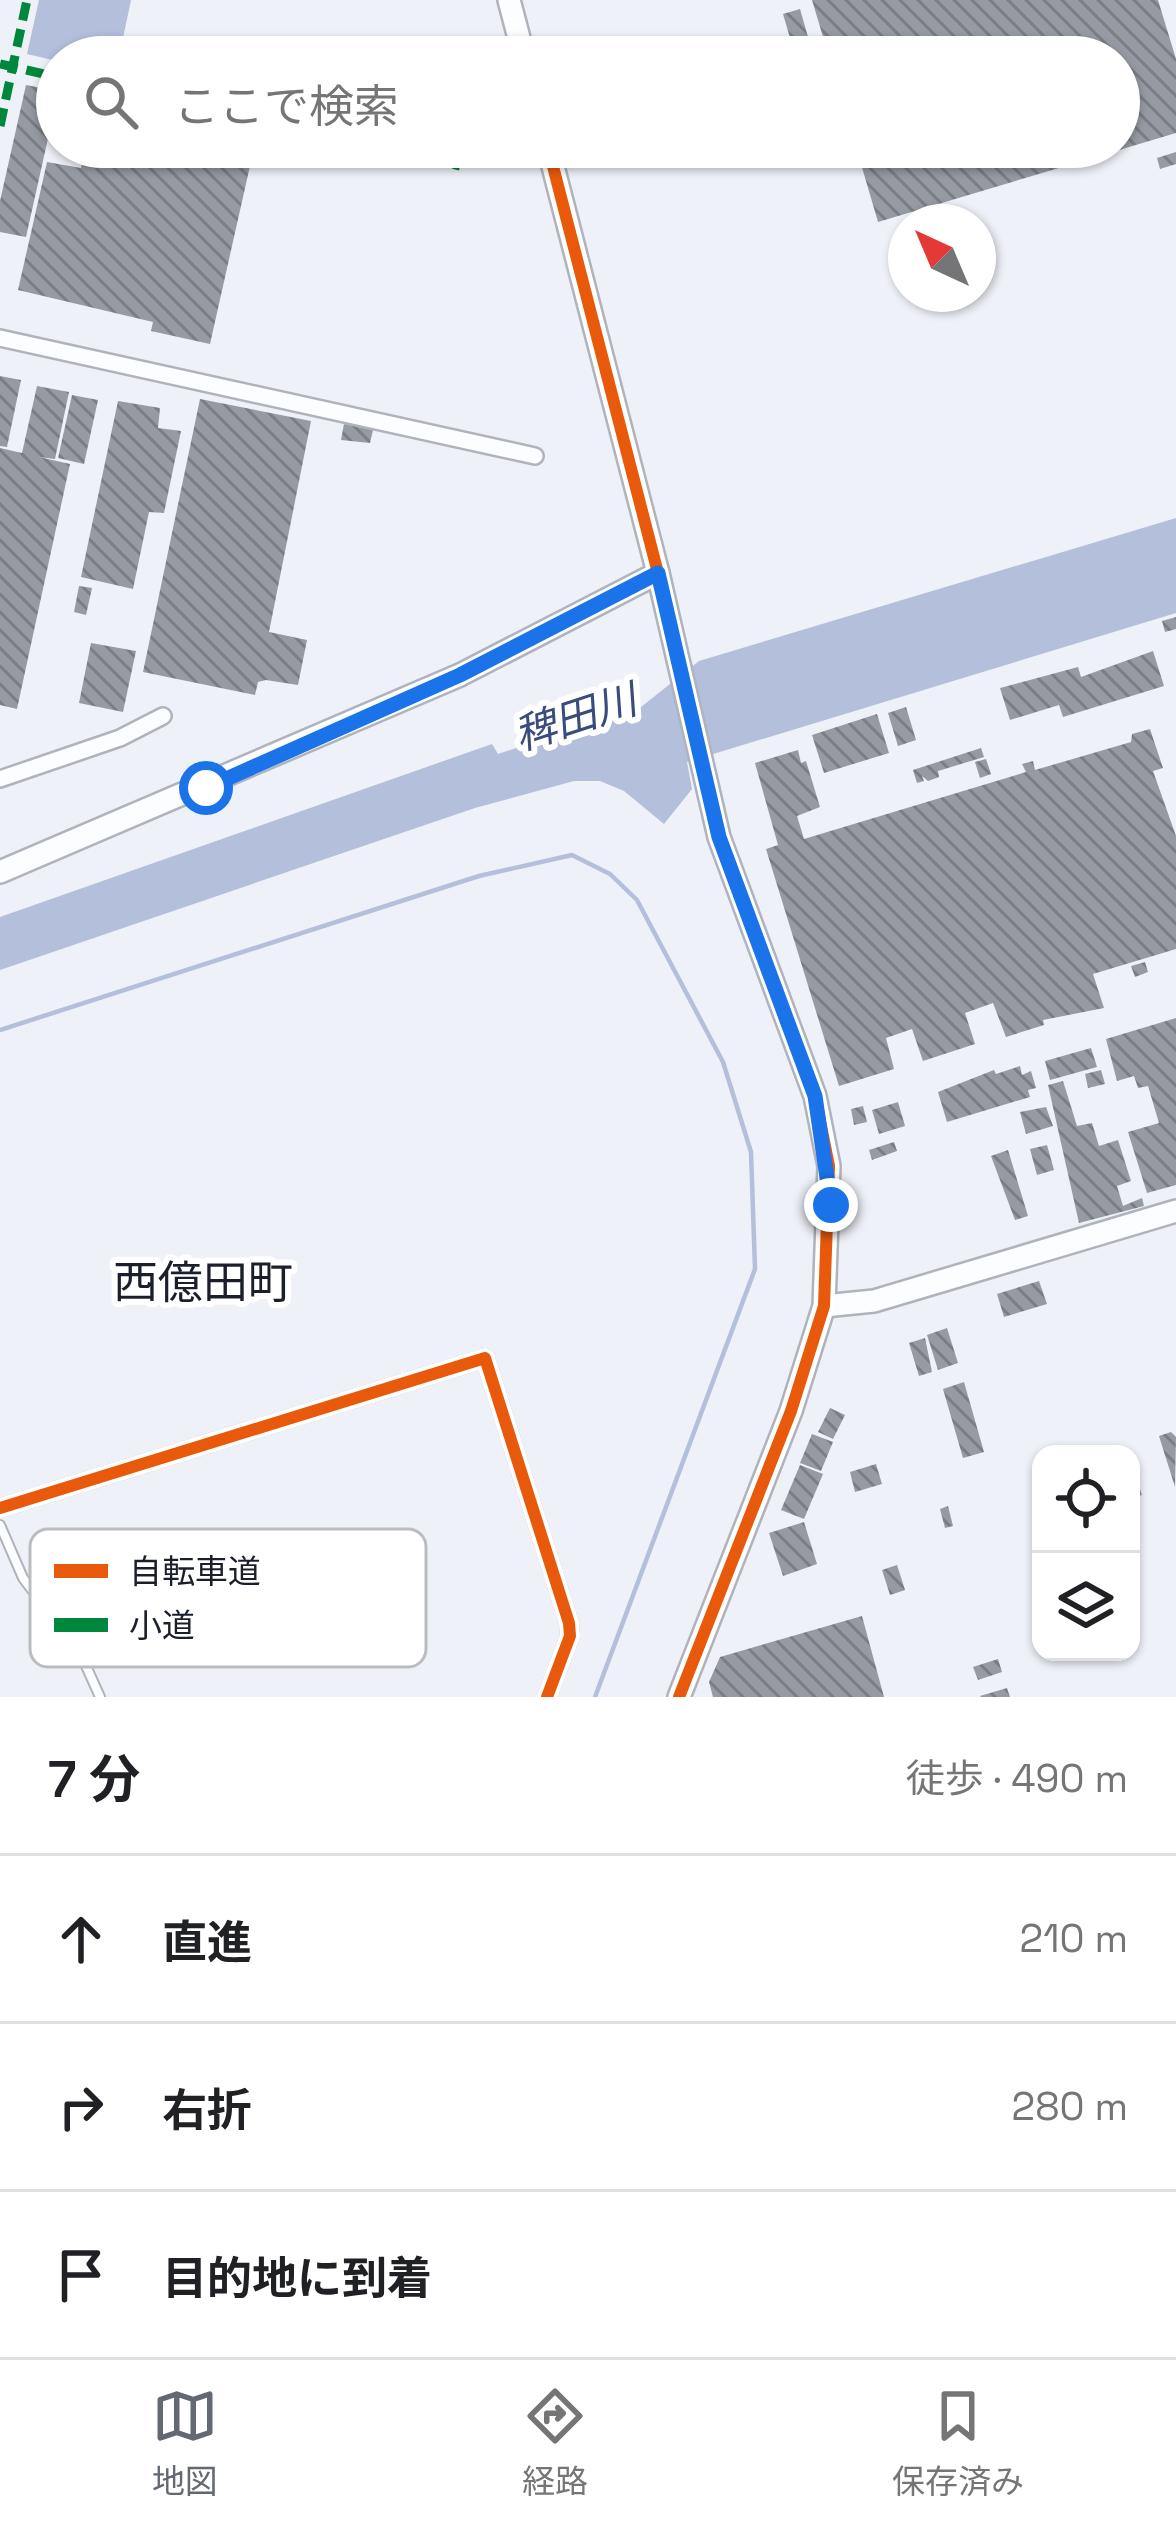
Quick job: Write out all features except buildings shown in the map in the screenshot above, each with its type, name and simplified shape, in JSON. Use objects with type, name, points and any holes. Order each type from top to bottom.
[{"type":"street","points":[[509,0],[518,36]]},
{"type":"street","points":[[553,168],[677,649],[719,837],[766,953],[824,1129],[831,1205],[824,1306],[791,1412],[679,1697]]},
{"type":"street","points":[[0,338],[535,456]]},
{"type":"street","points":[[0,872],[460,675],[658,573]]},
{"type":"street","points":[[0,779],[120,738],[163,716]]},
{"type":"street","points":[[824,1306],[874,1301],[1176,1211]]},
{"type":"street","points":[[0,1508],[485,1358],[568,1623],[570,1636],[547,1697]]},
{"type":"lane","points":[[0,1525],[30,1587]]},
{"type":"lane","points":[[86,1667],[100,1697]]},
{"type":"water","points":[[39,0],[131,0],[123,36],[36,36],[36,56],[27,54]]},
{"type":"water","points":[[1176,518],[1176,613],[687,762],[692,789],[664,824],[624,791],[600,781],[574,781],[475,808],[0,970],[0,917],[492,744],[498,754],[641,707],[699,661]]},
{"type":"waterway","points":[[0,1030],[479,876],[572,855],[610,874],[637,900],[723,1062],[751,1152],[755,1269],[595,1697]]},
{"type":"marked path","points":[[0,126],[27,0]]},
{"type":"marked path","points":[[0,64],[36,72]]},
{"type":"cycle path","points":[[553,168],[658,573],[719,837],[815,1096],[829,1166],[824,1306],[791,1411],[679,1697]]},
{"type":"cycle path","points":[[0,1508],[485,1358],[569,1623],[570,1636],[547,1697]]},
{"type":"district","name":"西億田町","points":[[203,1282]]},
{"type":"route","points":[[206,788],[460,675],[658,573],[719,837],[766,953],[815,1096],[824,1129],[831,1205]]},
{"type":"water label","name":"稗田川","points":[[575,717]]}]
